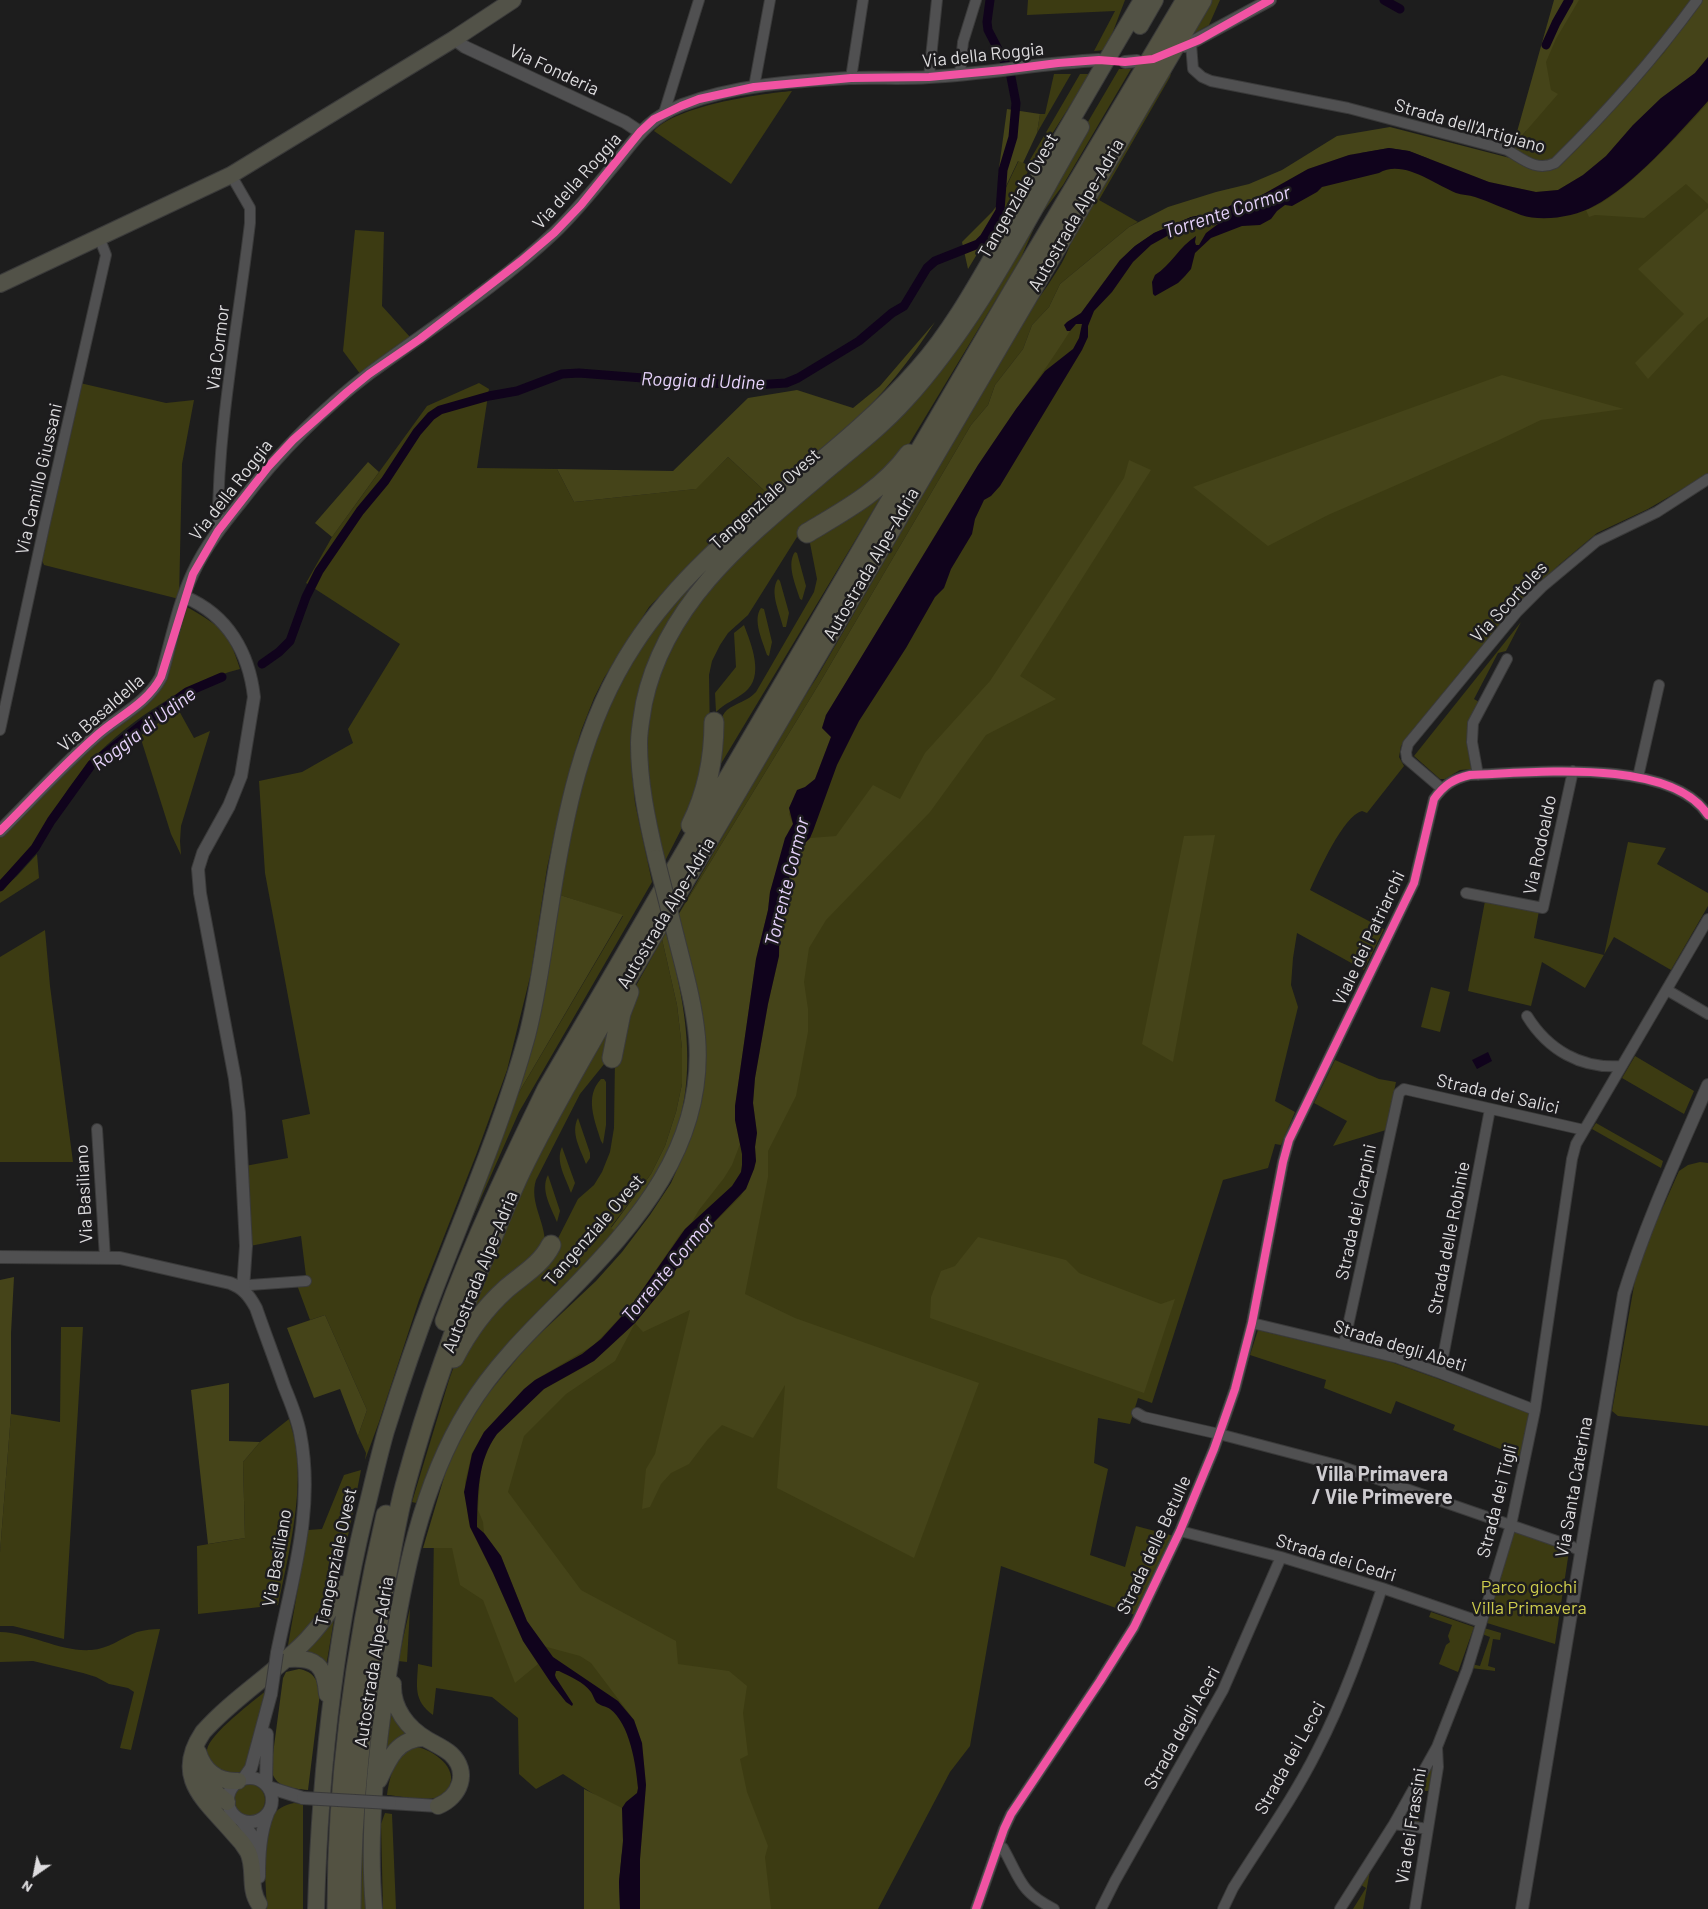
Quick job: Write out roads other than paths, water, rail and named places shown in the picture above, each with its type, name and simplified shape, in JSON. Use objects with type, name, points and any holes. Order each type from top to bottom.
[{"type":"highway","name":"Tangenziale Ovest","points":[[316,1909],[318,1834],[327,1733],[342,1621],[356,1546],[384,1437],[411,1355],[510,1095],[529,1030],[569,804],[592,728],[609,687],[631,648],[649,623],[669,597],[705,559],[853,433],[920,366],[942,337],[980,277],[1121,36],[1140,0]]},
{"type":"highway","name":"Tangenziale Ovest","points":[[374,1909],[372,1889],[374,1790],[380,1722],[393,1640],[411,1552],[421,1514],[440,1466],[468,1409],[488,1379],[591,1270],[645,1206],[661,1183],[674,1157],[690,1112],[697,1065],[697,1035],[676,937],[646,817],[640,780],[638,741],[652,672],[679,618],[713,574],[748,537],[861,443],[904,402],[938,362],[991,282],[1155,0]]},
{"type":"highway","name":"Autostrada Alpe-Adria","points":[[337,1909],[337,1856],[350,1707],[374,1566],[410,1427],[456,1291],[474,1245],[547,1089],[1186,0]]},
{"type":"highway","name":"Autostrada Alpe-Adria","points":[[350,1909],[351,1863],[357,1782],[375,1636],[404,1489],[433,1393],[469,1293],[520,1172],[562,1092],[660,923],[1202,0]]},
{"type":"highway","points":[[807,533],[854,504],[895,471],[908,456],[944,396],[967,372]]},
{"type":"highway","points":[[641,930],[650,897],[700,805],[710,765],[714,722]]},
{"type":"highway","points":[[612,1058],[626,999],[657,945],[660,923]]},
{"type":"highway","points":[[433,1393],[460,1346],[485,1312],[506,1290],[540,1262],[551,1246]]},
{"type":"highway","points":[[259,1906],[253,1896],[248,1853],[241,1842],[199,1794],[190,1773],[190,1763],[199,1738],[210,1725],[283,1656],[315,1630],[340,1593],[356,1546]]},
{"type":"highway","points":[[393,1640],[396,1657],[392,1695],[394,1703],[407,1723],[450,1754],[457,1761],[461,1771],[459,1788],[452,1797],[438,1806]]},
{"type":"highway","points":[[283,1656],[308,1660],[315,1663],[324,1673],[327,1696],[327,1733]]},
{"type":"highway","points":[[374,1790],[386,1764],[397,1748],[411,1740],[426,1738]]},
{"type":"highway","points":[[196,1746],[204,1766],[217,1778],[228,1781],[241,1779]]},
{"type":"highway","points":[[196,1746],[194,1760],[196,1773],[200,1780],[227,1802]]},
{"type":"main road","points":[[0,284],[231,174],[454,39],[513,0]]},
{"type":"street","points":[[664,113],[699,0]]},
{"type":"street","points":[[754,87],[770,0]]},
{"type":"street","points":[[851,78],[864,0]]},
{"type":"street","points":[[929,77],[937,0]]},
{"type":"street","points":[[960,74],[963,42],[976,0]]},
{"type":"street","points":[[1188,45],[1270,0]]},
{"type":"street","name":"Strada dell'Artigiano","points":[[1188,45],[1193,69],[1202,78],[1348,108],[1507,150],[1526,162],[1539,167],[1555,163],[1616,100],[1666,43],[1697,0]]},
{"type":"street","name":"Via Fonderia","points":[[454,39],[465,47],[625,122],[640,132]]},
{"type":"street","name":"Via della Roggia","points":[[185,597],[192,574],[218,531],[268,467],[293,440],[354,386],[420,339],[554,233],[581,205],[640,132],[654,119],[664,113],[699,100],[754,87],[851,78],[929,77],[1099,60]]},
{"type":"street","name":"Via Cormor","points":[[218,531],[218,495],[222,452],[250,223],[250,208],[231,174]]},
{"type":"street","name":"Via Camillo Giussani","points":[[0,730],[46,517],[106,256],[99,237]]},
{"type":"street","name":"Via Scortoles","points":[[1441,788],[1407,759],[1408,744],[1517,612],[1542,587],[1597,541],[1657,512],[1708,479]]},
{"type":"street","points":[[185,597],[221,620],[234,635],[246,662],[253,685],[254,698],[241,776],[230,806],[203,854],[198,869],[200,893],[227,1035],[238,1105],[246,1246],[243,1289]]},
{"type":"street","name":"Via Basaldella","points":[[0,831],[37,791],[90,742],[153,690],[160,677],[185,597]]},
{"type":"street","points":[[1478,775],[1472,742],[1473,723],[1507,659]]},
{"type":"street","points":[[1638,777],[1660,685]]},
{"type":"street","points":[[1441,788],[1456,778],[1478,775],[1573,771],[1638,777],[1662,782],[1688,795],[1708,815]]},
{"type":"street","name":"Via Rodoaldo","points":[[1466,894],[1543,908],[1573,771]]},
{"type":"street","name":"Viale dei Patriarchi","points":[[1283,1162],[1289,1140],[1414,883],[1434,799],[1441,788]]},
{"type":"street","points":[[1584,1130],[1708,918]]},
{"type":"street","points":[[1667,990],[1708,1014]]},
{"type":"street","points":[[1527,1016],[1552,1047],[1580,1061],[1607,1067],[1621,1066]]},
{"type":"street","name":"Via Santa Caterina","points":[[1522,1909],[1624,1294],[1636,1254],[1657,1201],[1708,1085]]},
{"type":"street","name":"Strada dei Salici","points":[[1404,1089],[1584,1130]]},
{"type":"street","name":"Strada dei Carpini","points":[[1344,1344],[1399,1093],[1404,1089]]},
{"type":"street","name":"Strada delle Robinie","points":[[1440,1372],[1490,1109]]},
{"type":"street","name":"Via Basiliano","points":[[97,1129],[105,1258]]},
{"type":"street","name":"Strada dei Tigli","points":[[1340,1909],[1394,1824],[1437,1747],[1467,1670],[1511,1525],[1535,1410],[1572,1159],[1576,1144],[1584,1130]]},
{"type":"street","name":"Strada delle Betulle","points":[[976,1909],[998,1844],[1011,1814],[1134,1627],[1180,1531],[1235,1390],[1252,1323],[1283,1162]]},
{"type":"street","name":"Via Basiliano","points":[[0,1258],[120,1258],[230,1283],[243,1289],[256,1308],[295,1416],[304,1456],[306,1490],[305,1512],[283,1656],[251,1768],[241,1779]]},
{"type":"street","points":[[243,1289],[250,1285],[306,1282]]},
{"type":"street","name":"Strada degli Abeti","points":[[1252,1323],[1398,1358],[1440,1372],[1535,1410]]},
{"type":"street","points":[[1137,1413],[1144,1418],[1219,1434],[1337,1466],[1577,1548],[1580,1552]]},
{"type":"street","name":"Strada dei Cedri","points":[[1180,1531],[1281,1557],[1382,1588],[1480,1622]]},
{"type":"street","name":"Strada degli Aceri","points":[[1102,1909],[1115,1881],[1223,1690],[1281,1557]]},
{"type":"street","name":"Strada dei Lecci","points":[[1223,1909],[1233,1888],[1316,1752],[1336,1711],[1362,1649],[1382,1588]]},
{"type":"street","name":"Via Basiliano","points":[[267,1786],[270,1700]]},
{"type":"street","name":"Via dei Frassini","points":[[1415,1909],[1438,1767],[1437,1747]]},
{"type":"street","points":[[259,1853],[252,1837],[241,1820],[232,1813],[227,1802],[229,1790],[241,1779],[257,1778],[267,1786],[301,1798]]},
{"type":"street","points":[[259,1906],[259,1853],[263,1825],[270,1809],[272,1796],[267,1786]]},
{"type":"street","points":[[241,1820],[256,1821],[270,1809],[289,1798],[438,1806]]},
{"type":"street","points":[[1394,1824],[1428,1829]]},
{"type":"street","points":[[998,1844],[1003,1848],[1021,1884],[1028,1893],[1038,1901],[1054,1909]]},
{"type":"water","name":"Torrente Cormor","points":[[1708,57],[1708,101],[1639,173],[1609,197],[1586,210],[1568,216],[1529,217],[1475,197],[1456,193],[1418,174],[1398,169],[1388,169],[1322,187],[1317,192],[1292,206],[1285,205],[1271,219],[1260,225],[1242,226],[1211,238],[1195,253],[1191,269],[1185,276],[1178,283],[1155,296],[1153,294],[1152,282],[1155,275],[1190,240],[1196,236],[1196,245],[1199,245],[1206,233],[1218,224],[1186,228],[1167,236],[1151,245],[1133,262],[1112,292],[1094,311],[1088,326],[1088,337],[1082,350],[1000,486],[991,496],[984,500],[975,519],[972,534],[951,569],[944,588],[935,597],[906,648],[859,721],[837,765],[810,838],[799,849],[780,902],[779,956],[768,1004],[755,1078],[753,1103],[757,1133],[756,1161],[746,1189],[692,1245],[664,1288],[635,1323],[594,1361],[544,1389],[497,1434],[490,1444],[482,1467],[478,1491],[477,1527],[484,1533],[501,1556],[527,1621],[553,1657],[618,1701],[634,1720],[642,1743],[646,1785],[640,1859],[640,1909],[620,1909],[619,1882],[623,1841],[622,1808],[637,1793],[638,1788],[634,1757],[623,1724],[610,1709],[596,1702],[588,1688],[572,1677],[559,1671],[556,1671],[555,1675],[573,1704],[572,1706],[566,1702],[551,1683],[523,1641],[470,1527],[464,1492],[472,1454],[484,1432],[524,1389],[535,1380],[582,1354],[601,1339],[631,1306],[685,1229],[732,1186],[741,1172],[742,1154],[735,1120],[735,1106],[756,959],[768,910],[770,892],[785,838],[793,824],[789,808],[797,790],[805,787],[815,779],[831,737],[822,728],[826,715],[978,465],[1016,409],[1045,371],[1073,349],[1079,338],[1082,324],[1076,324],[1070,331],[1067,331],[1064,325],[1081,313],[1120,260],[1135,246],[1154,233],[1191,217],[1219,212],[1233,204],[1253,200],[1308,169],[1349,155],[1389,148],[1409,151],[1489,182],[1536,192],[1558,190],[1583,175],[1606,156],[1633,125],[1661,98],[1695,73]]},
{"type":"water","points":[[1488,1052],[1492,1061],[1477,1069],[1472,1060]]},
{"type":"waterway","name":"Roggia di Udine","points":[[262,664],[279,652],[290,641],[306,597],[319,571],[360,511],[385,481],[417,432],[431,416],[440,410],[489,396],[517,391],[562,374],[579,373],[755,385],[786,383],[798,378],[859,341],[892,313],[904,306],[927,268],[935,261],[978,244],[984,238],[1000,211],[1003,170],[1013,137],[1016,103],[1010,72],[988,30],[987,22],[990,0]]},
{"type":"waterway","name":"Roggia di Udine","points":[[1384,0],[1400,9]]},
{"type":"waterway","name":"Roggia di Udine","points":[[1546,45],[1569,0]]},
{"type":"waterway","name":"Roggia di Udine","points":[[0,887],[35,848],[51,821],[92,764],[187,692],[222,677]]},
{"type":"district","name":"Villa Primavera / Vile Primevere","points":[[1382,1486]]},
{"type":"park label","name":"Parco giochi Villa Primavera","points":[[1529,1597]]}]
